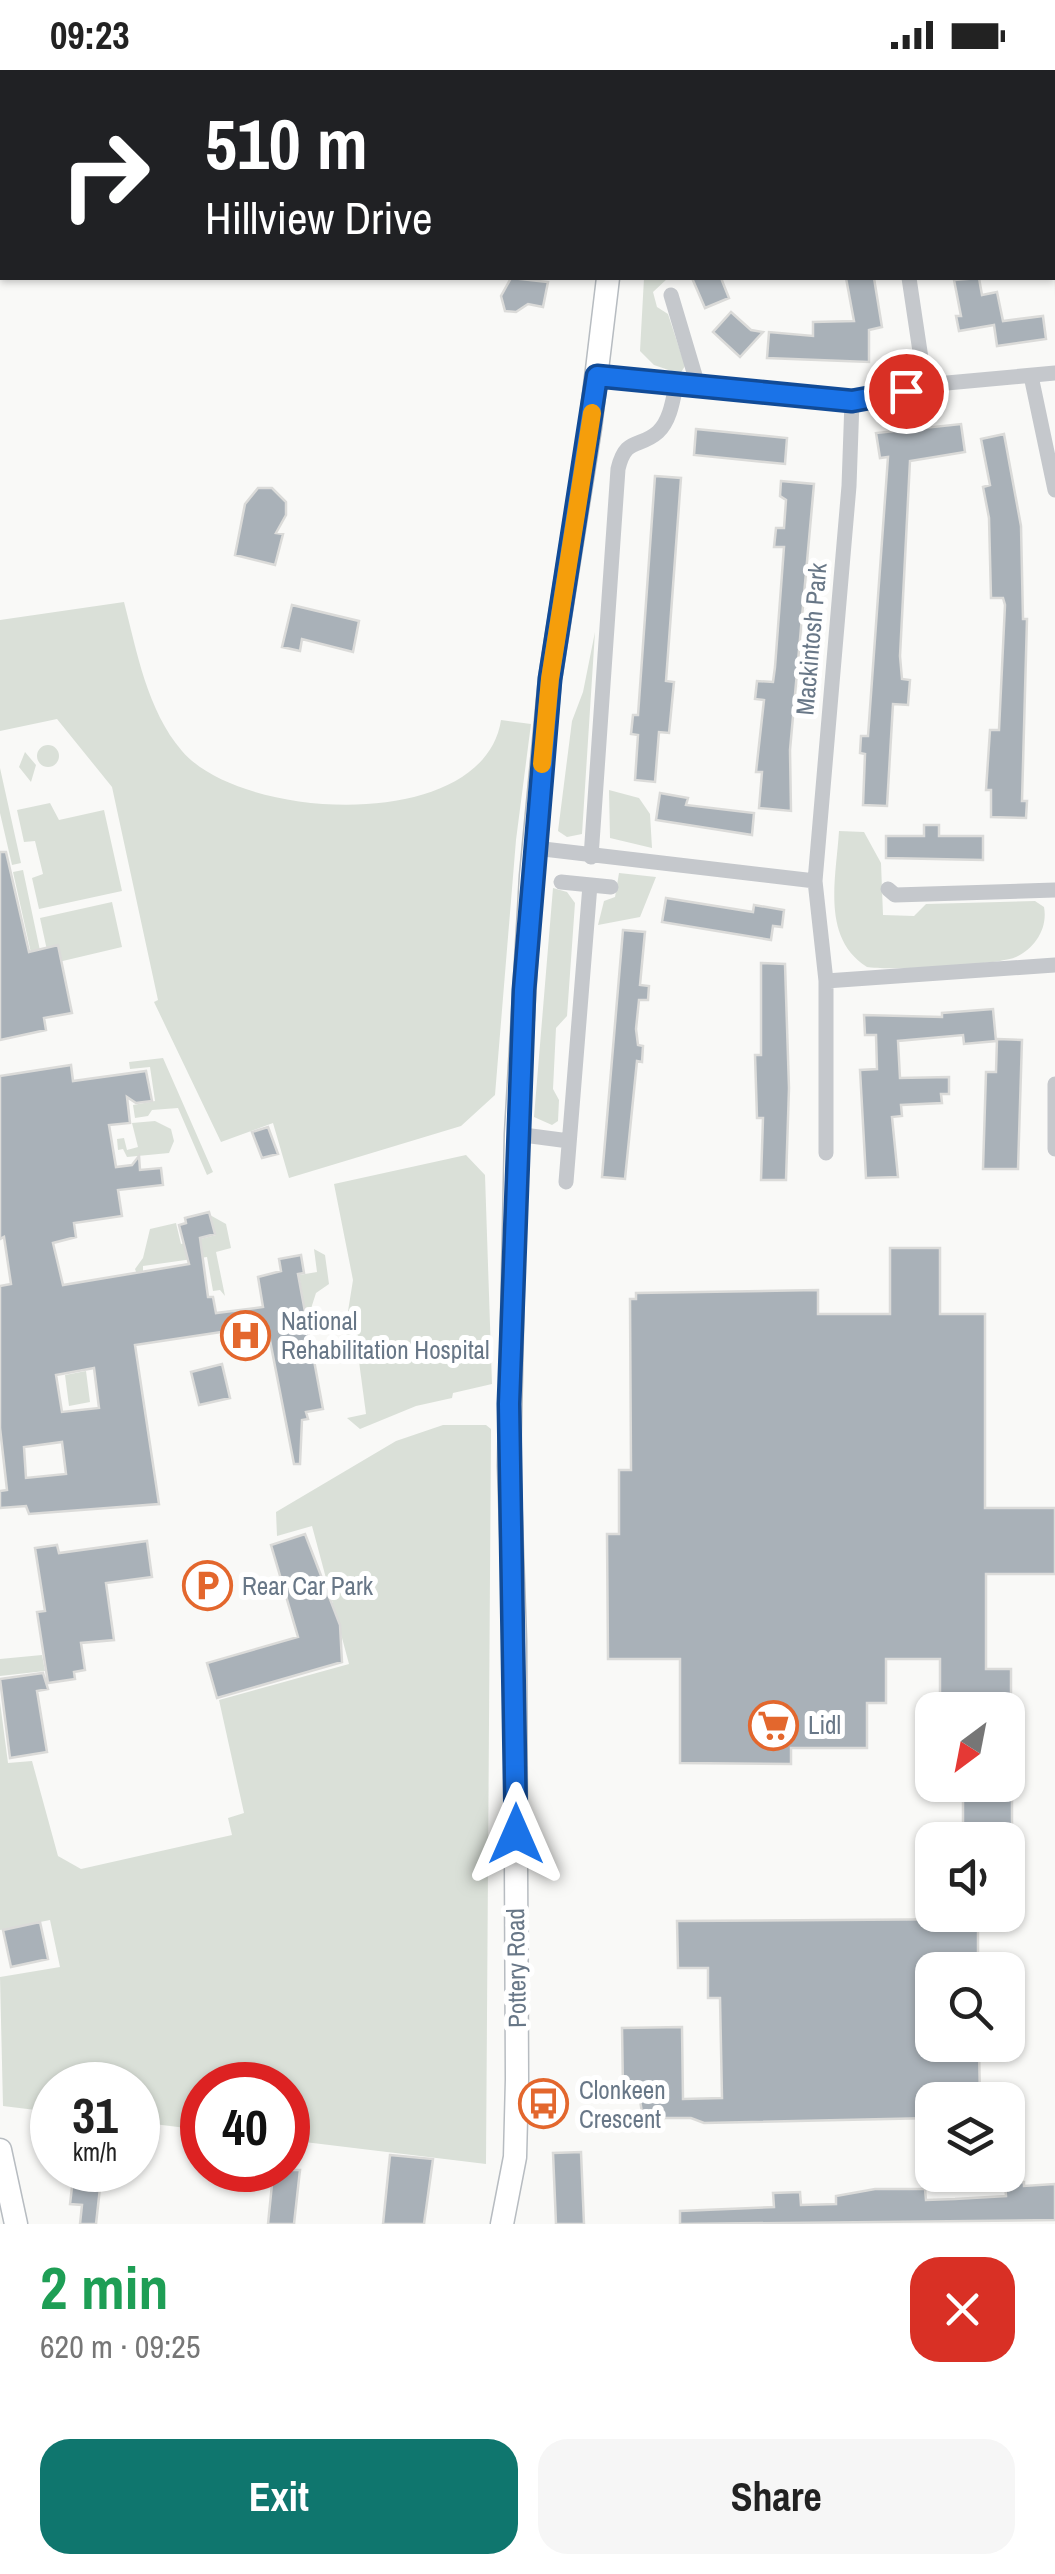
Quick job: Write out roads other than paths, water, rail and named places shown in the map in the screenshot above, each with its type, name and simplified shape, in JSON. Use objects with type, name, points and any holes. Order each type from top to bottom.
[{"type":"street","name":"Pottery Road","points":[[502,2224],[515,2157],[517,2079],[515,1640],[509,1466],[516,1134],[534,848],[550,679],[597,376],[608,280]]},
{"type":"street","points":[[909,280],[925,385]]},
{"type":"street","points":[[671,294],[699,389]]},
{"type":"street","points":[[597,376],[852,401],[886,398],[925,385],[1055,373]]},
{"type":"street","points":[[1031,376],[1055,490]]},
{"type":"street","points":[[591,856],[618,469],[622,453],[634,442],[658,432],[670,411],[676,385]]},
{"type":"street","name":"Mackintosh Park","points":[[826,1153],[826,982],[814,882],[849,486],[852,401]]},
{"type":"street","points":[[534,848],[814,882]]},
{"type":"street","points":[[561,882],[611,887]]},
{"type":"street","points":[[566,1182],[590,885]]},
{"type":"street","points":[[888,889],[895,895],[1055,890]]},
{"type":"street","points":[[826,982],[1055,965]]},
{"type":"street","points":[[1055,1084],[1055,1150]]},
{"type":"street","points":[[516,1134],[568,1141]]},
{"type":"street","points":[[0,2150],[16,2224]]},
{"type":"place","name":"National Rehabilitation Hospital","points":[[246,1335]]},
{"type":"place","name":"Rear Car Park","points":[[207,1586]]},
{"type":"place","name":"Lidl","points":[[773,1725]]},
{"type":"place","name":"Clonkeen Crescent","points":[[544,2104]]}]
